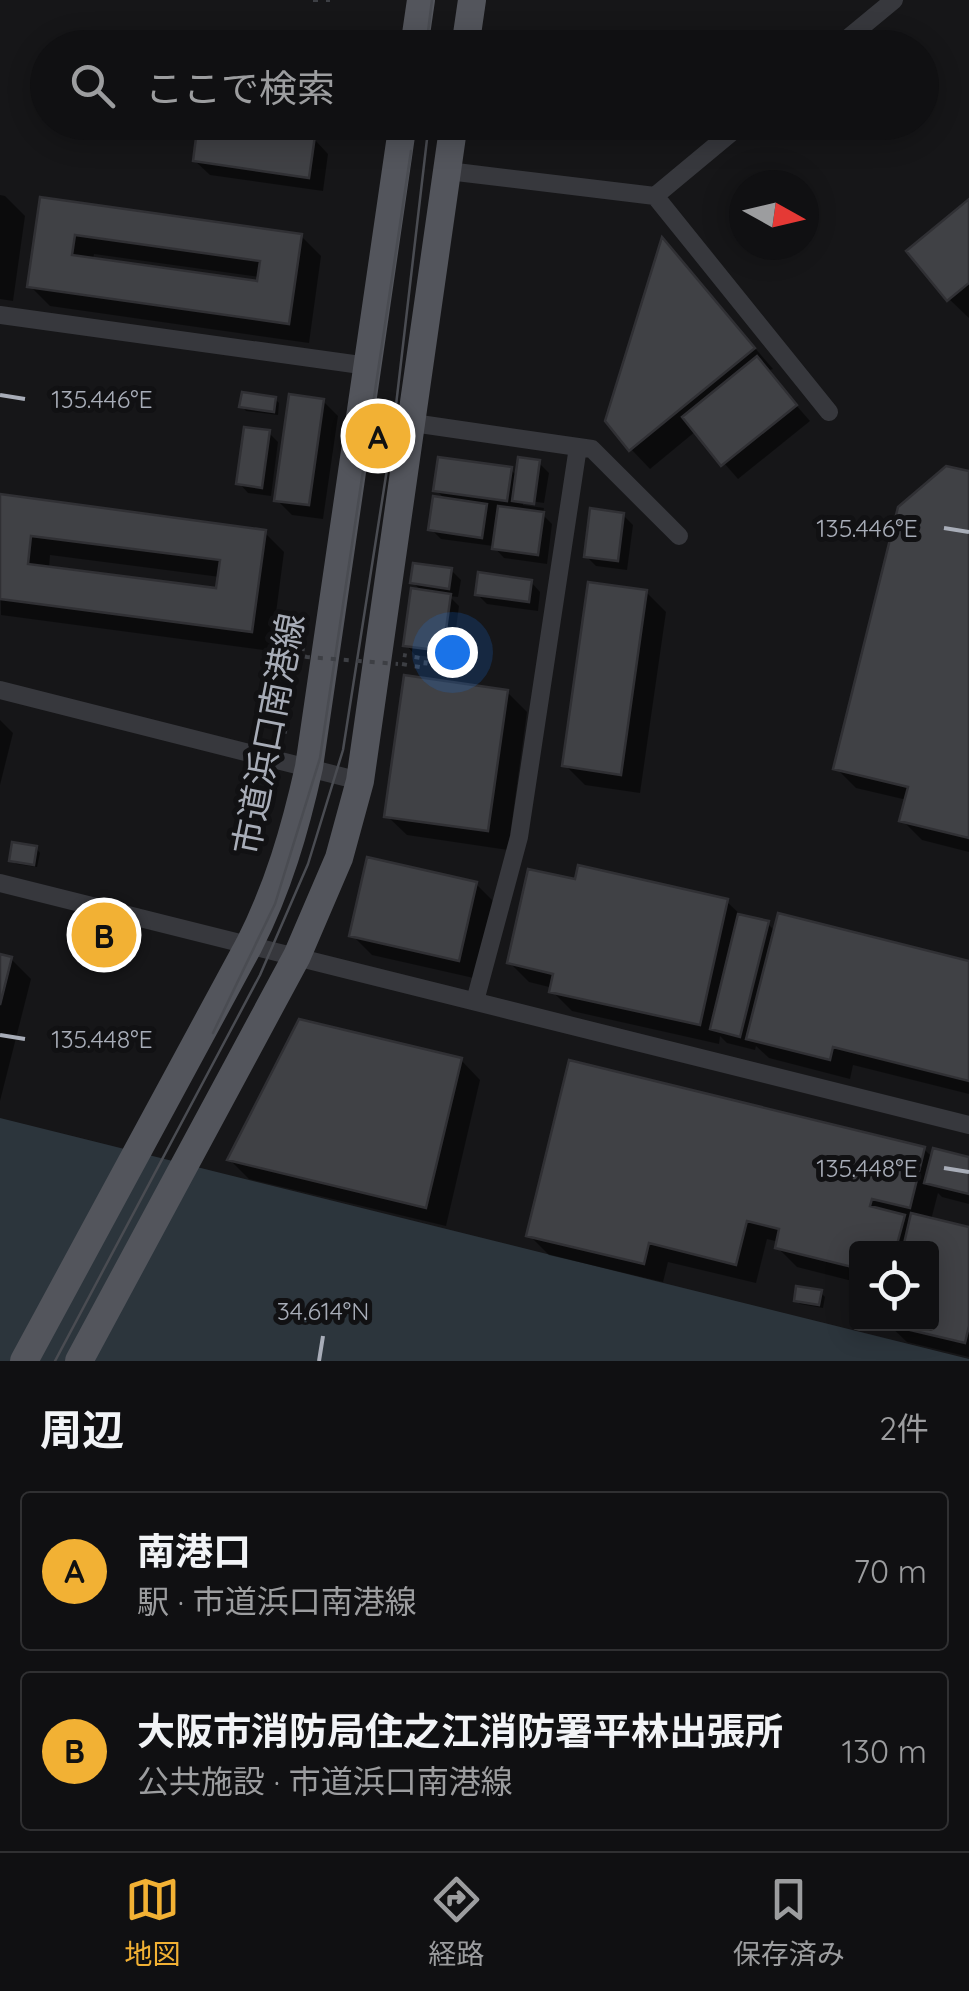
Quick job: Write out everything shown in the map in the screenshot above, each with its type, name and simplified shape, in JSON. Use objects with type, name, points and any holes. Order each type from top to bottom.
[{"type":"main road","points":[[417,30],[421,0]]},
{"type":"main road","points":[[468,30],[472,0]]},
{"type":"main road","name":"市道浜口南港線","points":[[24,1361],[269,905],[287,859],[309,767],[401,140]]},
{"type":"main road","points":[[78,1361],[297,956],[340,858],[360,781],[452,140]]},
{"type":"street","points":[[858,30],[894,0]]},
{"type":"street","points":[[655,196],[722,140]]},
{"type":"street","points":[[448,171],[655,196],[830,412]]},
{"type":"street","points":[[0,315],[368,366]]},
{"type":"street","points":[[412,423],[592,448],[679,536]]},
{"type":"street","points":[[474,1001],[518,837],[578,447]]},
{"type":"street","points":[[0,690],[360,781]]},
{"type":"street","points":[[0,883],[969,1125]]},
{"type":"path","points":[[313,0],[330,0]]},
{"type":"path","points":[[291,732],[282,732],[295,636]]},
{"type":"path","points":[[302,656],[303,646]]},
{"type":"path","points":[[292,658],[425,668],[426,658],[403,655]]},
{"type":"shaded area","points":[[0,1118],[969,1359],[969,1361],[0,1361]]},
{"type":"building","points":[[196,140],[314,140],[309,178],[193,161]]},
{"type":"building","points":[[40,197],[302,234],[289,324],[27,287]],"holes":[[[75,235],[260,261],[257,281],[72,255]]]},
{"type":"building","points":[[969,199],[969,283],[947,301],[906,251]]},
{"type":"building","points":[[662,237],[755,348],[629,451],[605,421]]},
{"type":"building","points":[[757,356],[797,405],[721,466],[682,417]]},
{"type":"building","points":[[242,392],[276,397],[274,412],[239,407]]},
{"type":"building","points":[[289,394],[324,399],[309,505],[274,501]]},
{"type":"building","points":[[244,427],[270,430],[262,488],[236,484]]},
{"type":"building","points":[[438,457],[512,467],[507,501],[433,491]]},
{"type":"building","points":[[518,457],[540,460],[534,504],[512,501]]},
{"type":"building","points":[[946,466],[969,471],[969,838],[899,821],[908,787],[833,769],[898,507]]},
{"type":"building","points":[[0,494],[266,530],[252,632],[0,599]],"holes":[[[31,536],[220,560],[216,588],[28,564]]]},
{"type":"building","points":[[433,496],[487,504],[482,538],[428,530]]},
{"type":"building","points":[[498,506],[544,512],[538,555],[492,549]]},
{"type":"building","points":[[590,508],[624,513],[618,561],[584,557]]},
{"type":"building","points":[[413,563],[452,568],[449,589],[410,583]]},
{"type":"building","points":[[478,572],[532,580],[529,602],[475,595]]},
{"type":"building","points":[[588,582],[647,590],[621,775],[562,766]]},
{"type":"building","points":[[411,588],[451,594],[443,651],[403,646]]},
{"type":"building","points":[[404,675],[508,690],[488,831],[384,817]]},
{"type":"building","points":[[12,842],[37,846],[34,865],[9,861]]},
{"type":"building","points":[[367,857],[477,882],[459,961],[349,936]]},
{"type":"building","points":[[578,865],[728,899],[700,1025],[549,992],[553,974],[507,963],[528,869],[575,879]]},
{"type":"building","points":[[778,913],[969,961],[969,1081],[833,1047],[830,1060],[746,1039]]},
{"type":"building","points":[[738,914],[769,921],[740,1037],[710,1029]]},
{"type":"building","points":[[0,954],[12,957],[0,1005]]},
{"type":"building","points":[[299,1019],[462,1058],[426,1208],[227,1160]]},
{"type":"building","points":[[569,1060],[925,1147],[910,1208],[872,1199],[870,1206],[905,1215],[898,1241],[849,1241],[849,1266],[775,1248],[779,1229],[747,1221],[736,1265],[649,1243],[644,1264],[526,1236]]},
{"type":"building","points":[[933,1148],[969,1157],[969,1194],[924,1183]]},
{"type":"building","points":[[911,1213],[969,1227],[969,1326],[965,1343],[914,1331],[939,1331],[939,1241],[905,1241]]},
{"type":"building","points":[[796,1286],[822,1290],[819,1305],[794,1301]]},
{"type":"tram line","points":[[428,30],[432,0]]},
{"type":"tram line","points":[[55,1361],[260,975],[308,864],[343,750],[393,431],[427,140]]},
{"type":"tram line","points":[[213,1033],[275,904],[320,758],[411,151]]},
{"type":"place","name":"南港口","points":[[378,436]]},
{"type":"place","name":"大阪市消防局住之江消防署平林出張所","points":[[104,935]]}]
